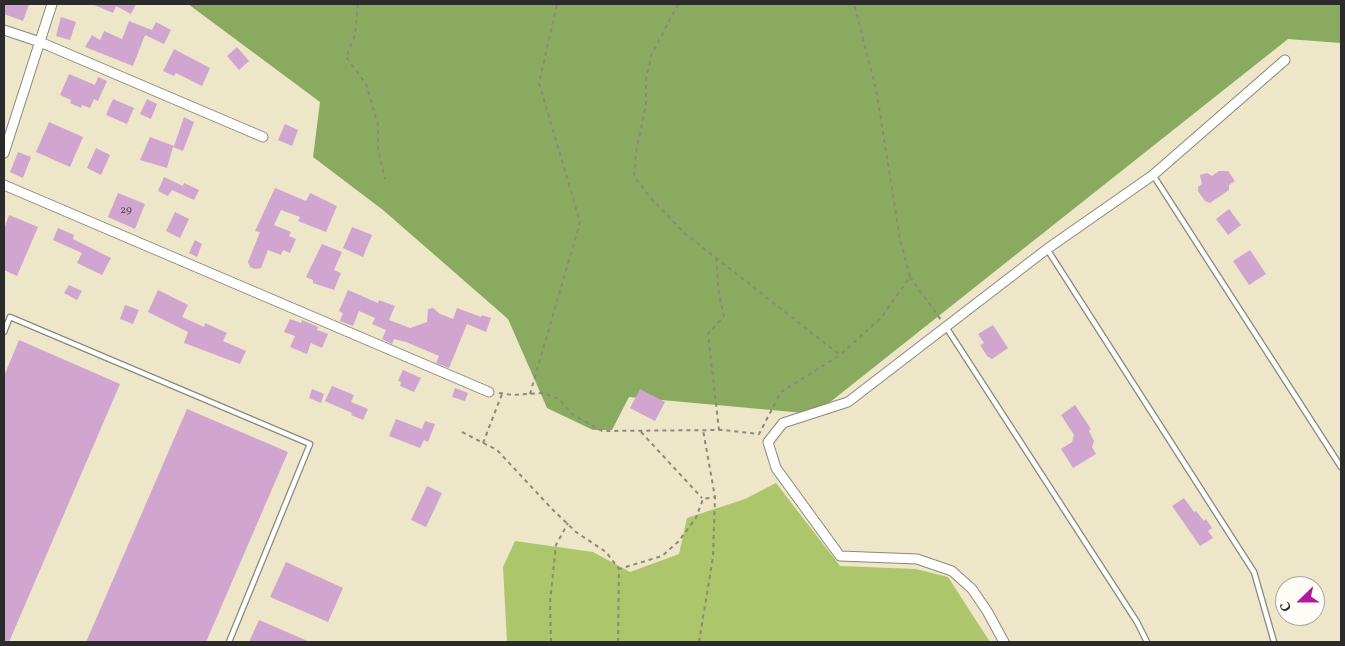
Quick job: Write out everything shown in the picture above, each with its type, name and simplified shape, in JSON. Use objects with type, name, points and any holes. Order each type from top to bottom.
[{"type":"street","points":[[4,153],[52,4]]},
{"type":"street","points":[[4,30],[40,42],[263,137]]},
{"type":"street","points":[[1004,642],[972,589],[952,571],[917,559],[840,556],[776,468],[768,442],[783,423],[848,402],[1047,249],[1153,175],[1285,60]]},
{"type":"street","points":[[4,185],[489,392]]},
{"type":"lane","points":[[1153,175],[1341,467]]},
{"type":"lane","points":[[1047,249],[1254,572],[1274,642]]},
{"type":"lane","points":[[4,332],[10,317],[310,444],[229,642]]},
{"type":"lane","points":[[946,327],[1137,622],[1147,642]]},
{"type":"path","points":[[358,4],[355,35],[346,57],[366,84],[378,125],[378,149],[385,180]]},
{"type":"path","points":[[530,394],[580,222],[539,82],[557,4]]},
{"type":"path","points":[[678,4],[651,56],[646,80],[646,104],[636,152],[634,176],[649,196],[683,232],[840,355]]},
{"type":"path","points":[[854,4],[876,89],[900,239],[910,277],[946,327]]},
{"type":"path","points":[[716,258],[719,294],[724,316],[708,334],[718,430]]},
{"type":"path","points":[[489,392],[543,393],[559,399],[572,414],[602,432],[723,430],[759,434],[781,392],[840,355],[881,318],[910,277]]},
{"type":"path","points":[[483,443],[502,393]]},
{"type":"path","points":[[699,642],[713,557],[715,497],[703,430]]},
{"type":"path","points":[[462,432],[497,450],[576,532],[606,552],[619,569],[618,642]]},
{"type":"path","points":[[641,432],[703,499]]},
{"type":"path","points":[[703,499],[715,497]]},
{"type":"path","points":[[619,569],[662,556],[678,542],[696,518],[703,499]]},
{"type":"path","points":[[551,642],[550,602],[556,545],[568,523]]},
{"type":"green space","points":[[188,4],[1341,4],[1341,43],[1288,39],[815,414],[629,397],[612,430],[593,430],[547,408],[508,319],[383,210],[313,157],[320,102]]},
{"type":"green space","points":[[776,483],[840,566],[916,569],[948,577],[990,642],[507,642],[503,567],[515,541],[593,552],[630,572],[679,554],[687,518],[745,499]]},
{"type":"building","points":[[4,4],[29,4],[23,21],[4,14]]},
{"type":"building","points":[[92,4],[136,4],[131,14],[116,6],[113,13]]},
{"type":"building","points":[[61,17],[76,22],[70,40],[56,36]]},
{"type":"building","points":[[129,21],[152,30],[156,22],[171,30],[164,44],[145,35],[133,66],[85,47],[92,35],[100,40],[104,31],[122,39]]},
{"type":"building","points":[[237,47],[249,61],[239,70],[227,56]]},
{"type":"building","points":[[174,49],[210,68],[202,86],[176,73],[174,76],[163,71]]},
{"type":"building","points":[[69,74],[95,85],[98,77],[107,81],[98,101],[94,99],[90,108],[82,105],[81,108],[70,103],[71,100],[60,95]]},
{"type":"building","points":[[113,99],[134,108],[127,124],[106,115]]},
{"type":"building","points":[[147,99],[157,104],[151,119],[140,114]]},
{"type":"building","points":[[184,117],[194,122],[183,151],[173,147],[167,168],[140,160],[150,137],[174,146]]},
{"type":"building","points":[[49,122],[83,137],[70,167],[36,152]]},
{"type":"building","points":[[285,124],[298,130],[292,146],[278,140]]},
{"type":"building","points":[[96,148],[110,155],[101,175],[87,168]]},
{"type":"building","points":[[18,152],[31,157],[23,178],[10,172]]},
{"type":"building","points":[[1219,171],[1228,171],[1235,181],[1229,185],[1229,190],[1210,203],[1205,201],[1198,191],[1198,187],[1202,184],[1200,175],[1207,173],[1212,176]]},
{"type":"building","points":[[164,177],[183,186],[184,183],[199,190],[194,200],[172,190],[168,196],[158,191]]},
{"type":"building","points":[[275,188],[306,201],[310,193],[337,206],[326,232],[298,221],[300,217],[281,210],[274,225],[291,232],[289,236],[296,239],[290,253],[283,250],[281,255],[268,250],[261,268],[255,269],[250,267],[248,262],[260,232],[255,231]]},
{"type":"building","points":[[118,193],[145,204],[135,229],[108,217]]},
{"type":"building","points":[[1229,209],[1241,225],[1228,235],[1216,219]]},
{"type":"building","points":[[175,212],[189,219],[180,238],[166,231]]},
{"type":"building","points":[[9,215],[38,227],[17,276],[4,270],[4,229]]},
{"type":"building","points":[[352,227],[372,235],[363,257],[343,248]]},
{"type":"building","points":[[58,228],[74,235],[73,239],[111,258],[102,275],[77,263],[82,253],[53,240]]},
{"type":"building","points":[[195,240],[202,244],[197,257],[189,253]]},
{"type":"building","points":[[322,244],[342,252],[334,270],[341,273],[334,290],[313,283],[313,280],[306,277]]},
{"type":"building","points":[[1250,250],[1266,274],[1249,285],[1233,261]]},
{"type":"building","points":[[69,285],[82,291],[77,300],[64,293]]},
{"type":"building","points":[[158,290],[188,305],[182,317],[204,327],[205,323],[227,333],[223,341],[246,351],[240,364],[184,343],[188,332],[148,312]]},
{"type":"building","points":[[348,290],[378,303],[379,300],[395,306],[389,320],[410,328],[427,322],[428,309],[433,308],[440,314],[453,319],[457,308],[481,317],[482,315],[491,318],[486,332],[467,324],[449,368],[436,363],[439,356],[406,342],[394,339],[392,344],[382,339],[386,330],[372,324],[375,318],[359,311],[353,326],[340,321],[343,313],[339,311]]},
{"type":"building","points":[[125,305],[139,310],[133,324],[120,319]]},
{"type":"building","points":[[290,319],[301,323],[302,320],[318,327],[317,330],[328,334],[322,348],[311,343],[307,354],[290,347],[295,336],[284,332]]},
{"type":"building","points":[[993,325],[1008,348],[992,359],[987,356],[980,345],[984,343],[978,334]]},
{"type":"building","points":[[19,340],[120,384],[9,642],[4,642],[4,376]]},
{"type":"building","points":[[403,370],[421,378],[414,392],[400,386],[401,382],[398,381]]},
{"type":"building","points":[[332,386],[354,395],[351,402],[368,409],[363,420],[325,401]]},
{"type":"building","points":[[455,388],[468,393],[465,401],[452,397]]},
{"type":"building","points":[[312,389],[324,394],[321,403],[309,398]]},
{"type":"building","points":[[640,389],[665,402],[655,421],[630,408]]},
{"type":"building","points":[[1075,405],[1091,429],[1089,431],[1094,441],[1092,447],[1096,454],[1073,468],[1061,449],[1072,442],[1074,435],[1061,415]]},
{"type":"building","points":[[187,409],[288,452],[206,642],[86,642]]},
{"type":"building","points":[[396,419],[422,429],[425,421],[435,424],[428,442],[424,440],[420,448],[389,436]]},
{"type":"building","points":[[427,486],[442,493],[426,527],[411,520]]},
{"type":"building","points":[[1184,498],[1194,512],[1196,511],[1204,521],[1206,519],[1212,528],[1208,531],[1213,538],[1200,546],[1172,506]]},
{"type":"building","points":[[286,562],[343,588],[328,622],[270,597]]},
{"type":"building","points":[[259,620],[310,642],[249,642]]}]
